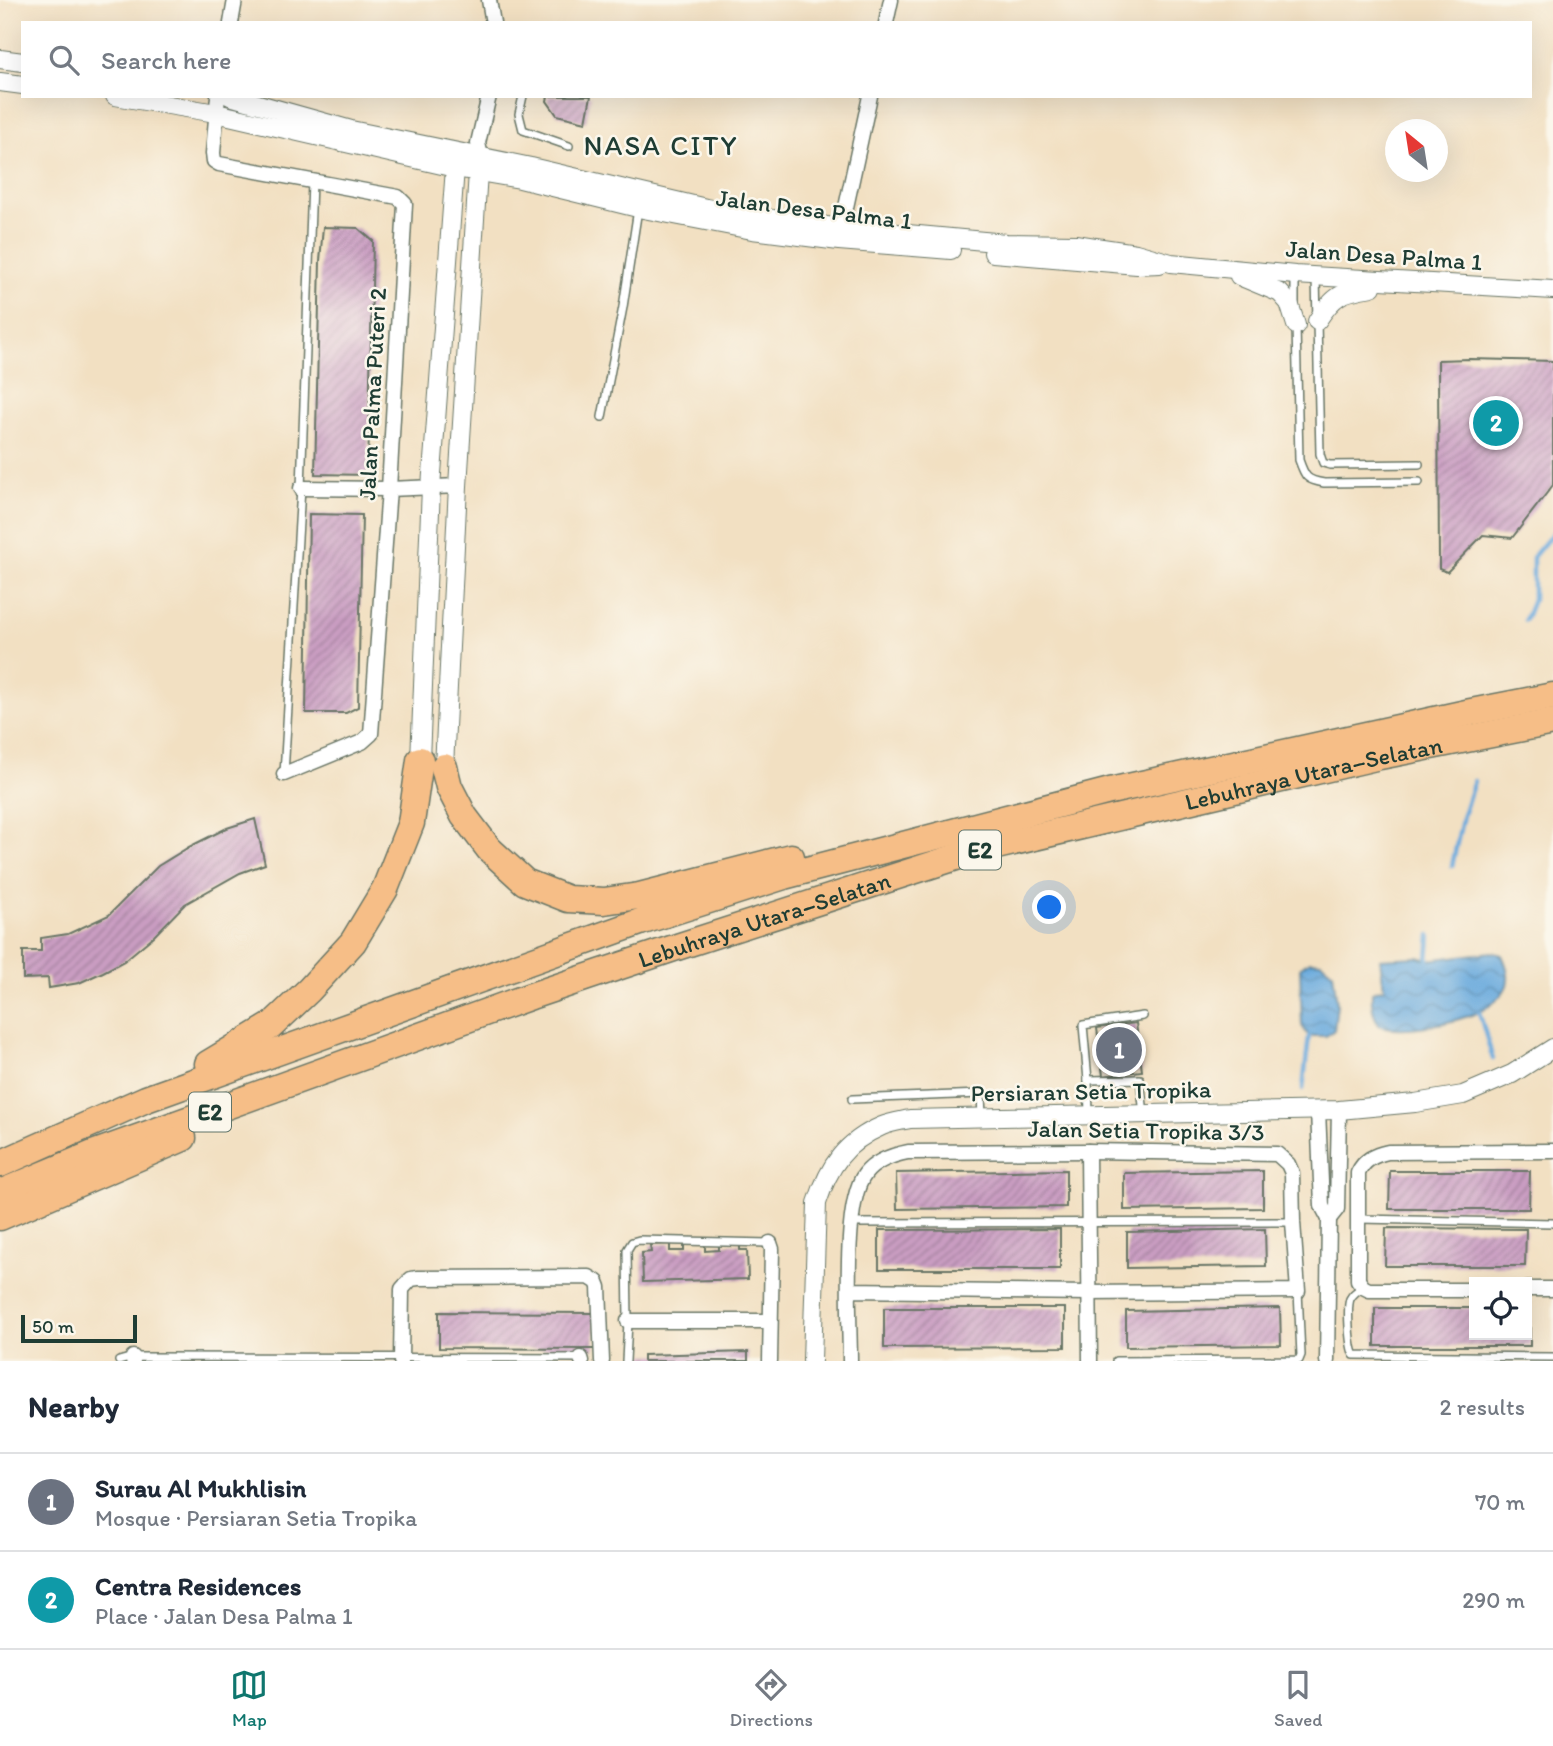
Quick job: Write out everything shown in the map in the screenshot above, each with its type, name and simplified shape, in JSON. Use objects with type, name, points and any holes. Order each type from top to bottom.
[{"type":"highway","name":"Lebuhraya Utara–Selatan","points":[[0,1164],[146,1099],[640,922],[784,876],[1110,791],[1553,695]]},
{"type":"highway","name":"Lebuhraya Utara–Selatan","points":[[0,1193],[93,1154],[531,996],[975,851],[1380,756],[1553,722]]},
{"type":"highway","points":[[432,763],[449,787],[464,816],[489,849],[525,882],[568,899],[604,901],[639,897],[1015,798],[1057,792],[1110,791]]},
{"type":"highway","points":[[146,1099],[271,1026],[309,990],[352,942],[385,889],[432,763]]},
{"type":"highway","points":[[0,1217],[423,1035]]},
{"type":"street","points":[[231,21],[235,0]]},
{"type":"street","points":[[489,0],[494,21]]},
{"type":"street","points":[[886,21],[891,0]]},
{"type":"street","points":[[0,59],[21,62]]},
{"type":"street","points":[[0,82],[21,85]]},
{"type":"street","points":[[138,98],[217,105],[458,161],[479,157]]},
{"type":"street","points":[[237,98],[458,161]]},
{"type":"street","points":[[432,763],[458,486],[479,157],[489,98]]},
{"type":"street","points":[[841,234],[870,98]]},
{"type":"street","name":"Jalan Palma Puteri 2","points":[[217,105],[213,153],[214,161],[219,164],[398,197],[405,204],[389,489],[371,734],[362,742],[284,774]]},
{"type":"street","name":"Jalan Desa Palma 1","points":[[479,157],[520,179],[638,208],[752,230],[841,234],[1137,265],[1171,263],[1295,275],[1553,290]]},
{"type":"street","name":"Jalan Desa Palma 1","points":[[458,161],[479,157],[706,208],[841,234]]},
{"type":"street","points":[[432,763],[431,486],[458,161]]},
{"type":"street","points":[[1220,268],[1280,293],[1289,303],[1296,325]]},
{"type":"street","points":[[1317,321],[1327,305],[1347,291],[1407,282]]},
{"type":"street","points":[[301,488],[389,489],[458,486]]},
{"type":"street","name":"Persiaran Setia Tropika","points":[[812,1361],[817,1203],[823,1183],[833,1164],[861,1137],[884,1125],[909,1119],[1339,1110],[1415,1103],[1462,1095],[1512,1074],[1553,1048]]},
{"type":"street","points":[[1318,1110],[1322,1206],[1329,1219],[1327,1361]]},
{"type":"street","points":[[1329,1219],[1337,1209],[1339,1110]]},
{"type":"street","points":[[1088,1151],[1090,1361]]},
{"type":"street","points":[[1469,1290],[1366,1289],[1358,1280],[1359,1174],[1366,1161],[1380,1153],[1388,1152],[1553,1151]]},
{"type":"street","name":"Jalan Setia Tropika 3/3","points":[[850,1223],[860,1182],[874,1165],[896,1154],[908,1152],[1277,1154],[1288,1164],[1292,1173],[1298,1291]]},
{"type":"street","points":[[1320,1164],[1338,1163]]},
{"type":"street","points":[[850,1223],[850,1361]]},
{"type":"street","points":[[769,1243],[772,1249],[770,1361]]},
{"type":"street","points":[[401,1359],[401,1296],[402,1289],[411,1279],[589,1277],[597,1282],[600,1294],[602,1361]]},
{"type":"street","points":[[1532,1290],[1553,1289]]},
{"type":"street","points":[[849,1290],[1089,1293],[1298,1291]]},
{"type":"street","points":[[628,1321],[770,1321]]},
{"type":"lane","points":[[523,98],[519,114],[523,130],[569,146]]},
{"type":"lane","points":[[284,774],[301,488],[312,182]]},
{"type":"lane","points":[[602,417],[638,208]]},
{"type":"lane","points":[[1295,275],[1299,460],[1304,474],[1310,480],[1324,483],[1419,482]]},
{"type":"lane","points":[[1316,276],[1320,454],[1323,463],[1419,464]]},
{"type":"lane","points":[[1379,483],[1380,465]]},
{"type":"lane","points":[[1090,1115],[1083,1024],[1143,1016]]},
{"type":"lane","points":[[1088,1080],[1140,1079],[1144,1114]]},
{"type":"lane","points":[[852,1099],[981,1094],[982,1117]]},
{"type":"lane","points":[[1359,1219],[1553,1223]]},
{"type":"lane","points":[[850,1223],[1293,1222]]},
{"type":"lane","points":[[626,1361],[627,1250],[632,1242],[769,1243]]},
{"type":"lane","points":[[1366,1289],[1355,1292],[1349,1302],[1350,1347],[1354,1355],[1553,1357]]},
{"type":"lane","points":[[1116,1361],[1299,1360],[1298,1291]]},
{"type":"lane","points":[[129,1360],[582,1360]]},
{"type":"water","points":[[1492,952],[1502,955],[1508,982],[1502,994],[1486,1008],[1469,1016],[1429,1026],[1401,1028],[1379,1025],[1372,1005],[1372,992],[1384,988],[1380,959],[1418,957],[1428,960]]},
{"type":"water","points":[[1309,961],[1321,962],[1333,972],[1337,1004],[1334,1030],[1326,1036],[1309,1036],[1302,1026],[1300,968]]},
{"type":"building","points":[[548,98],[591,98],[586,122],[557,115]]},
{"type":"building","points":[[323,227],[358,228],[373,241],[368,475],[315,474]]},
{"type":"building","points":[[1438,360],[1553,361],[1553,485],[1512,538],[1483,535],[1447,572],[1439,569]]},
{"type":"building","points":[[309,514],[362,515],[358,707],[346,713],[306,713]]},
{"type":"building","points":[[255,819],[265,864],[240,873],[185,904],[154,936],[124,961],[103,972],[79,983],[49,988],[48,978],[23,979],[23,951],[41,951],[41,938],[68,934],[109,915],[158,866],[227,828]]},
{"type":"building","points":[[1136,1023],[1142,1071],[1103,1076],[1097,1028]]},
{"type":"building","points":[[1066,1170],[1066,1207],[897,1209],[896,1173]]},
{"type":"building","points":[[1263,1171],[1263,1208],[1124,1210],[1124,1173]]},
{"type":"building","points":[[1390,1171],[1530,1171],[1529,1209],[1389,1209]]},
{"type":"building","points":[[1386,1228],[1526,1229],[1525,1266],[1385,1266]]},
{"type":"building","points":[[1060,1229],[1060,1269],[879,1269],[879,1230]]},
{"type":"building","points":[[1265,1229],[1266,1266],[1127,1268],[1127,1232]]},
{"type":"building","points":[[670,1244],[670,1251],[684,1251],[684,1245],[705,1245],[705,1251],[719,1250],[719,1244],[740,1244],[740,1250],[747,1250],[748,1279],[643,1282],[642,1253],[651,1252],[650,1245]]},
{"type":"building","points":[[884,1308],[1065,1308],[1065,1347],[884,1348]]},
{"type":"building","points":[[1280,1308],[1281,1345],[1126,1347],[1126,1311]]},
{"type":"building","points":[[1375,1308],[1469,1308],[1469,1340],[1530,1340],[1530,1346],[1375,1346]]},
{"type":"building","points":[[439,1312],[595,1313],[594,1349],[439,1348]]},
{"type":"building","points":[[748,1352],[748,1361],[643,1361],[643,1355]]},
{"type":"waterway","points":[[1525,620],[1533,600],[1533,557],[1553,533]]},
{"type":"waterway","points":[[1452,866],[1463,815],[1474,781]]},
{"type":"waterway","points":[[1428,960],[1430,935]]},
{"type":"waterway","points":[[1479,1012],[1493,1059]]},
{"type":"waterway","points":[[1303,1089],[1309,1036]]},
{"type":"place","name":"Centra Residences","points":[[1496,423]]},
{"type":"place","name":"Surau Al Mukhlisin","points":[[1119,1050]]},
{"type":"district","name":"NASA CITY","points":[[661,145]]}]
